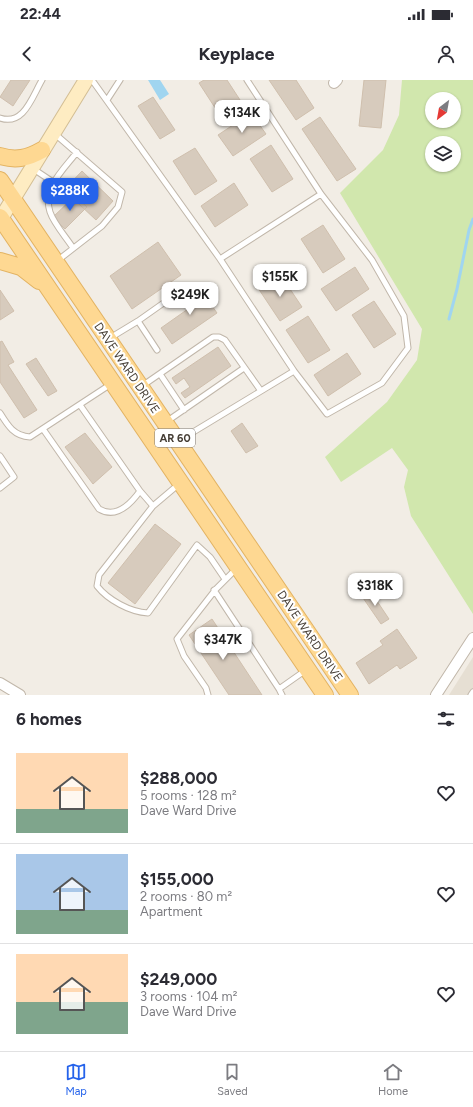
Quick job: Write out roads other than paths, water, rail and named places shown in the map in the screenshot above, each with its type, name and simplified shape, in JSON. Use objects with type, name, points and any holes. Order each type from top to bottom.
[{"type":"main road","points":[[0,156],[7,158],[28,158],[42,150]]},
{"type":"main road","name":"DAVE WARD DRIVE","points":[[0,180],[350,695]]},
{"type":"main road","name":"DAVE WARD DRIVE","points":[[0,219],[239,566],[325,695]]},
{"type":"main road","points":[[0,262],[21,267],[51,291]]},
{"type":"street","points":[[0,219],[86,80]]},
{"type":"street","points":[[436,695],[473,638]]},
{"type":"street","points":[[0,682],[20,695]]},
{"type":"lane","points":[[0,118],[8,121],[14,120],[24,113],[42,80]]},
{"type":"lane","points":[[92,80],[220,259],[294,371],[327,414],[382,383],[408,348],[404,316],[372,260],[321,194],[247,80]]},
{"type":"lane","points":[[107,100],[120,80]]},
{"type":"lane","points":[[53,132],[122,192],[118,207],[102,226],[55,262]]},
{"type":"lane","points":[[73,248],[50,213],[48,200],[53,182],[77,152]]},
{"type":"lane","points":[[32,168],[53,182]]},
{"type":"lane","points":[[220,259],[321,194]]},
{"type":"lane","points":[[108,340],[172,298]]},
{"type":"lane","points":[[138,321],[157,350]]},
{"type":"lane","points":[[140,387],[213,337],[219,337],[225,340],[261,392]]},
{"type":"lane","points":[[164,423],[244,368]]},
{"type":"lane","points":[[178,442],[294,371]]},
{"type":"lane","points":[[160,374],[184,410]]},
{"type":"lane","points":[[0,413],[2,421],[10,430],[23,437],[30,437],[114,383]]},
{"type":"lane","points":[[80,405],[140,491],[153,506]]},
{"type":"lane","points":[[43,429],[99,509],[106,513],[117,512],[126,506],[140,491]]},
{"type":"lane","points":[[0,456],[14,477],[0,488]]},
{"type":"lane","points":[[181,482],[153,506],[99,575],[97,586],[104,595],[138,612],[148,613],[197,545],[210,557],[225,580]]},
{"type":"lane","points":[[208,695],[206,688],[184,656],[177,639],[214,590],[239,566]]},
{"type":"lane","points":[[214,590],[282,695]]},
{"type":"lane","points":[[279,689],[308,669]]},
{"type":"water","points":[[148,80],[160,80],[169,94],[160,100]]},
{"type":"waterway","points":[[449,319],[457,289],[469,230],[473,219]]}]
